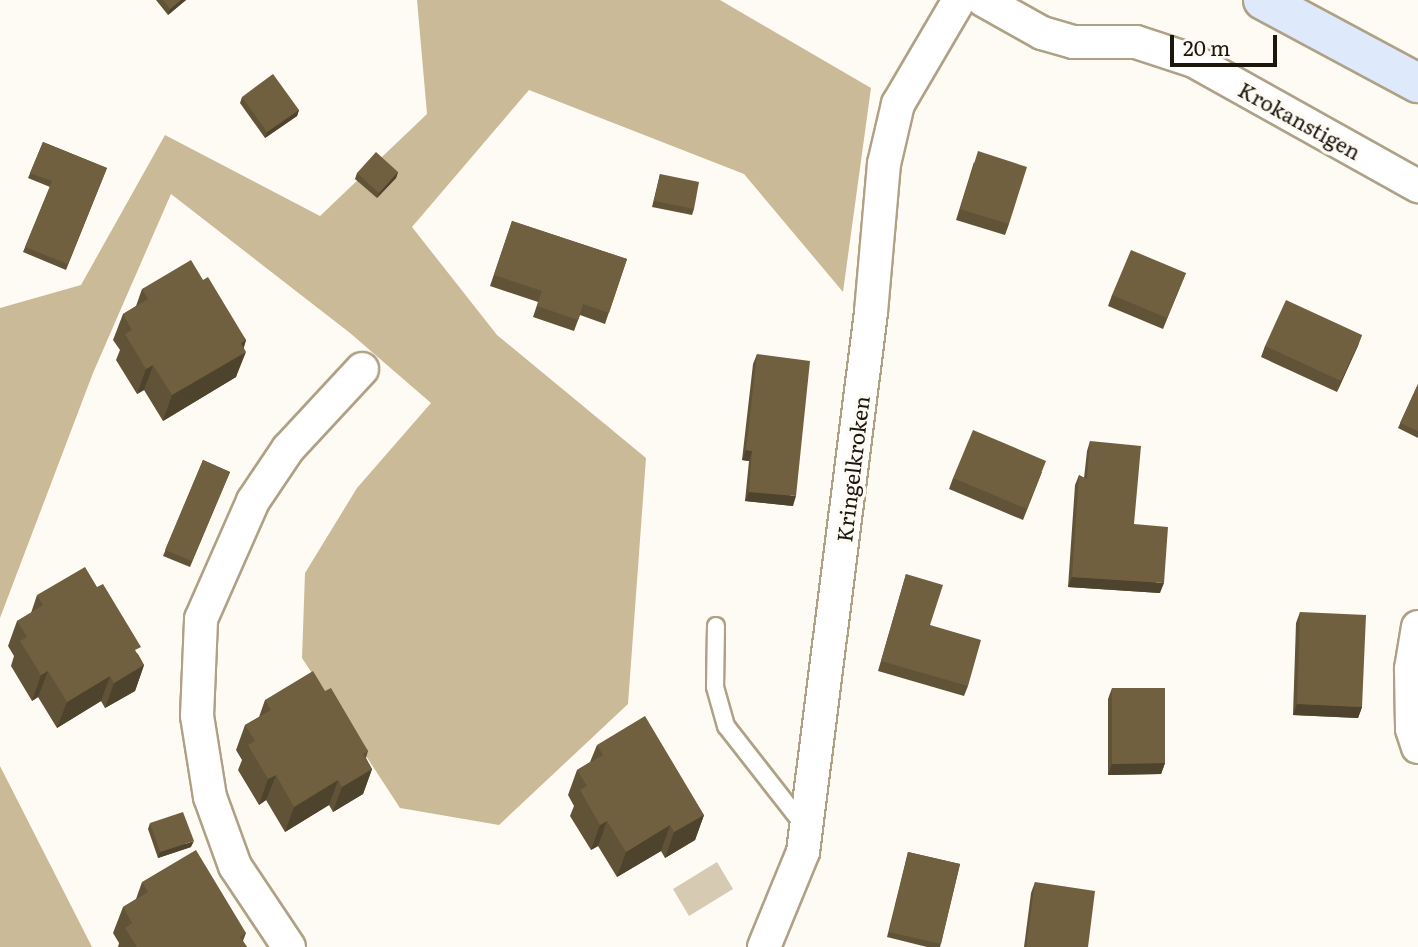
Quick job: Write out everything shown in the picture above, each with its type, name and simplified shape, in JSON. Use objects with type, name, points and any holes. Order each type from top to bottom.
[{"type":"main road","points":[[1263,0],[1418,83]]},
{"type":"street","name":"Kringelkroken","points":[[764,947],[803,852],[871,312],[884,164],[898,104],[959,0]]},
{"type":"street","name":"Krokanstigen","points":[[983,0],[1042,33],[1073,41],[1136,42],[1194,61],[1418,186]]},
{"type":"street","points":[[289,947],[235,866],[210,797],[197,716],[201,618],[253,502],[288,449],[362,369]]},
{"type":"street","points":[[1418,627],[1411,668],[1412,729],[1418,747]]},
{"type":"lane","points":[[716,626],[715,687],[726,726],[806,828]]},
{"type":"shaded area","points":[[417,0],[720,0],[871,88],[843,292],[744,174],[529,90],[412,227],[497,335],[646,458],[628,704],[499,825],[400,808],[302,658],[305,573],[357,488],[431,403],[350,333],[171,194],[93,373],[0,618],[0,308],[81,285],[165,135],[320,216],[427,114]]},
{"type":"shaded area","points":[[0,766],[92,947],[0,947]]},
{"type":"shaded area","points":[[717,862],[733,889],[689,916],[673,889]]},
{"type":"building","points":[[163,0],[181,0],[170,9]]},
{"type":"building","points":[[273,74],[299,110],[267,132],[242,97]]},
{"type":"building","points":[[43,142],[107,168],[68,264],[25,247],[52,181],[30,173]]},
{"type":"building","points":[[978,151],[1027,167],[1009,224],[960,209]]},
{"type":"building","points":[[376,152],[398,172],[379,193],[357,173]]},
{"type":"building","points":[[660,174],[699,182],[694,209],[654,201]]},
{"type":"building","points":[[512,221],[627,259],[609,313],[583,304],[578,320],[537,306],[542,291],[494,275]]},
{"type":"building","points":[[1131,250],[1186,273],[1167,318],[1112,295]]},
{"type":"building","points":[[191,260],[203,280],[208,277],[246,340],[241,343],[246,352],[172,395],[153,365],[146,369],[125,334],[132,330],[123,314],[148,299],[142,289]]},
{"type":"building","points":[[1286,300],[1362,335],[1341,381],[1265,346]]},
{"type":"building","points":[[757,354],[810,361],[796,496],[749,492],[752,451],[746,450]]},
{"type":"building","points":[[1418,384],[1418,431],[1400,423]]},
{"type":"building","points":[[973,430],[1046,461],[1027,509],[953,478]]},
{"type":"building","points":[[1090,441],[1141,446],[1134,524],[1168,527],[1164,583],[1072,577],[1079,475],[1087,479]]},
{"type":"building","points":[[203,460],[230,472],[192,561],[165,550]]},
{"type":"building","points":[[85,567],[97,587],[103,584],[141,647],[135,650],[144,665],[114,683],[110,676],[67,702],[48,671],[41,675],[20,641],[27,637],[17,621],[43,605],[37,595]]},
{"type":"building","points":[[906,574],[943,585],[930,625],[981,640],[968,686],[881,661]]},
{"type":"building","points":[[1300,612],[1366,615],[1362,707],[1297,704]]},
{"type":"building","points":[[313,671],[325,691],[331,688],[368,751],[363,754],[372,769],[342,787],[338,780],[294,807],[276,775],[268,779],[248,745],[255,741],[245,725],[271,710],[265,700]]},
{"type":"building","points":[[1112,688],[1165,688],[1165,763],[1112,764]]},
{"type":"building","points":[[645,716],[704,815],[674,832],[670,825],[626,852],[607,821],[600,825],[580,790],[587,786],[577,770],[603,755],[597,745]]},
{"type":"building","points":[[183,812],[194,841],[160,852],[150,823]]},
{"type":"building","points":[[196,850],[246,933],[240,937],[247,947],[137,947],[125,928],[132,923],[123,907],[148,892],[142,882]]},
{"type":"building","points":[[908,852],[960,864],[941,944],[889,932]]},
{"type":"building","points":[[1035,882],[1095,891],[1088,947],[1026,947]]}]
